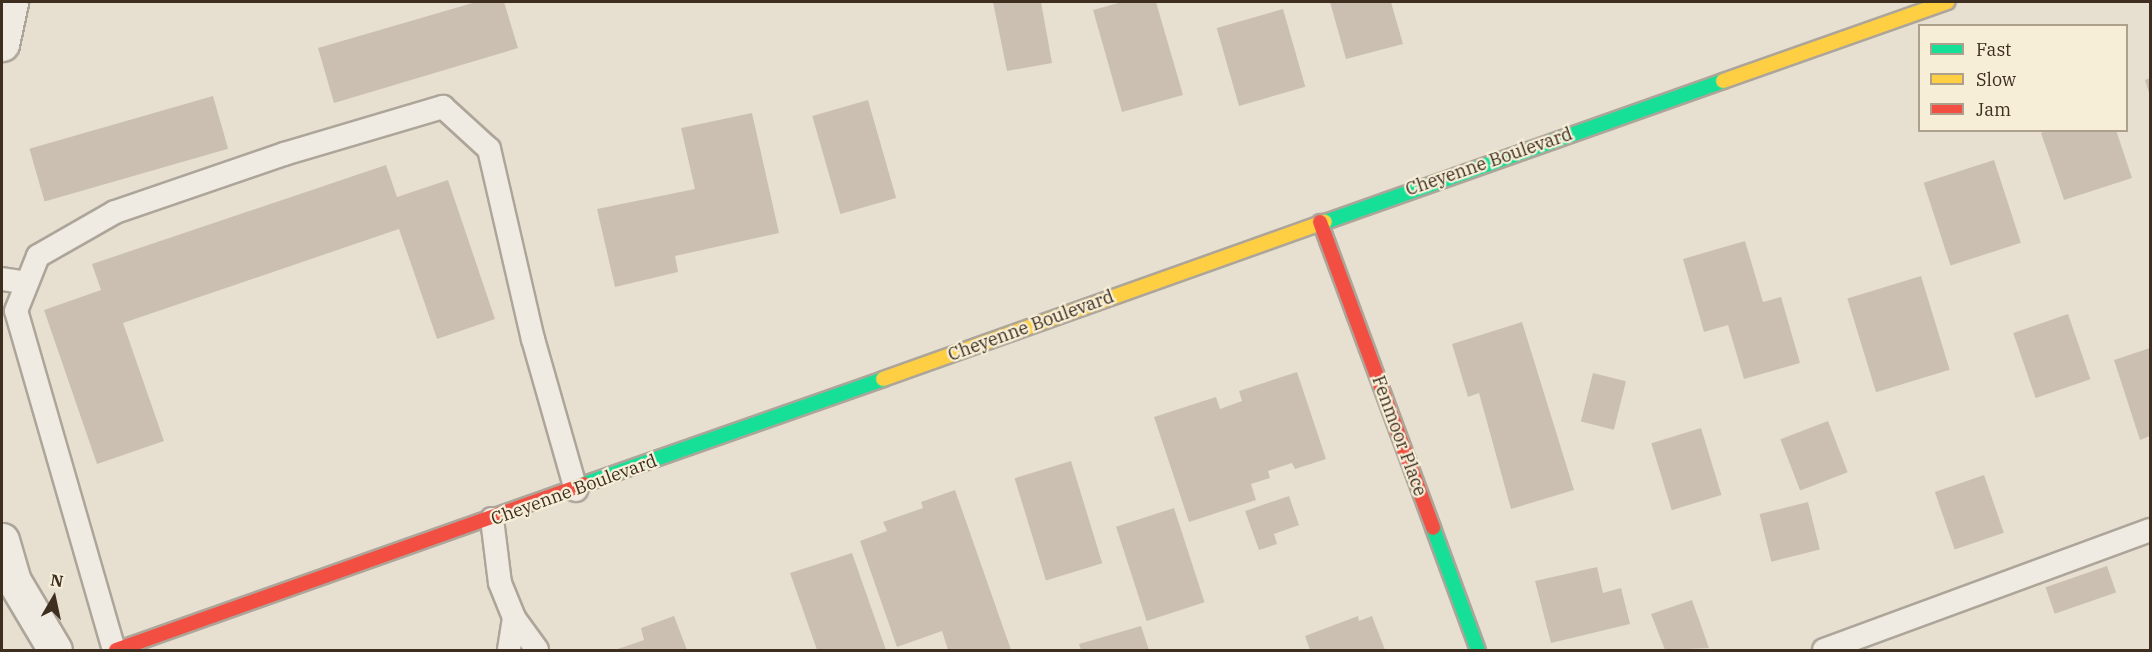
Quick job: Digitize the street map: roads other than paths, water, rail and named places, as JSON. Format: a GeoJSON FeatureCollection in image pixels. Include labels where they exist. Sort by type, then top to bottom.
{"type":"FeatureCollection","features":[{"type":"Feature","properties":{"kind":"main road","name":"Cheyenne Boulevard"},"geometry":{"type":"LineString","coordinates":[[115,651],[492,519],[1320,222],[1947,2]]}},
{"type":"Feature","properties":{"kind":"main road","name":"Fenmoor Place"},"geometry":{"type":"LineString","coordinates":[[1320,222],[1478,651]]}},
{"type":"Feature","properties":{"kind":"street"},"geometry":{"type":"LineString","coordinates":[[2,44],[11,2]]}},
{"type":"Feature","properties":{"kind":"street"},"geometry":{"type":"LineString","coordinates":[[2,540],[14,580],[55,651]]}},
{"type":"Feature","properties":{"kind":"lane"},"geometry":{"type":"LineString","coordinates":[[115,651],[16,311],[38,256],[115,212],[284,154],[443,107],[489,149],[533,339],[576,489]]}},
{"type":"Feature","properties":{"kind":"lane"},"geometry":{"type":"LineString","coordinates":[[2,279],[27,283]]}},
{"type":"Feature","properties":{"kind":"lane"},"geometry":{"type":"LineString","coordinates":[[492,519],[500,583],[514,618],[537,651]]}},
{"type":"Feature","properties":{"kind":"lane"},"geometry":{"type":"LineString","coordinates":[[1824,651],[2151,530]]}},
{"type":"Feature","properties":{"kind":"lane"},"geometry":{"type":"LineString","coordinates":[[509,651],[514,618]]}}]}
